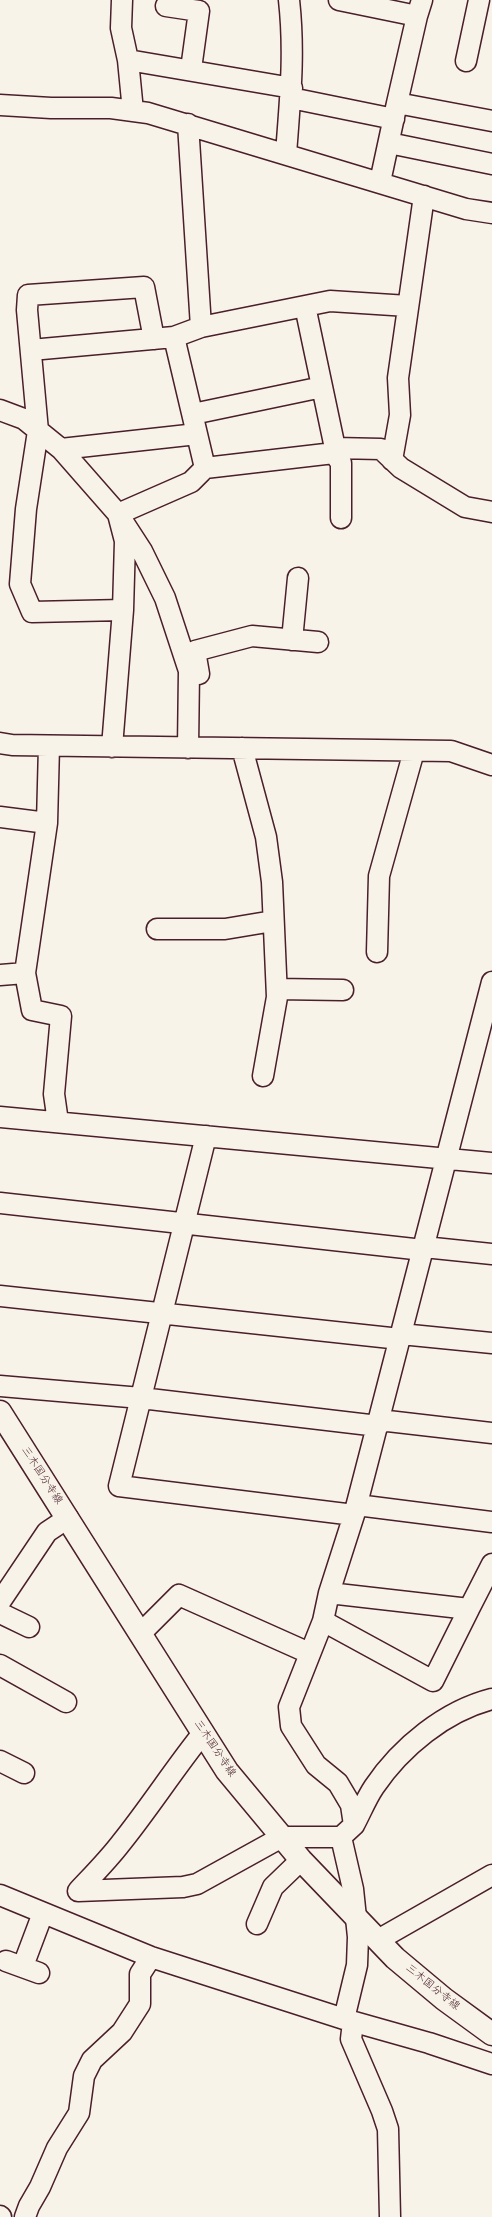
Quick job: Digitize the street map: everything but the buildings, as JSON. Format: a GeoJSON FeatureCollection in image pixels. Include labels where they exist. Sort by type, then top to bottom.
{"type":"FeatureCollection","features":[{"type":"Feature","properties":{"kind":"main road","name":"三木国分寺線"},"geometry":{"type":"LineString","coordinates":[[0,1412],[227,1770],[301,1860],[395,1958],[444,1999],[492,2034]]}},
{"type":"Feature","properties":{"kind":"street"},"geometry":{"type":"LineString","coordinates":[[122,0],[121,28],[128,60],[133,111]]}},
{"type":"Feature","properties":{"kind":"street"},"geometry":{"type":"LineString","coordinates":[[286,154],[291,93],[293,38],[289,0]]}},
{"type":"Feature","properties":{"kind":"street"},"geometry":{"type":"LineString","coordinates":[[339,0],[419,8],[380,182]]}},
{"type":"Feature","properties":{"kind":"street"},"geometry":{"type":"LineString","coordinates":[[466,61],[479,0]]}},
{"type":"Feature","properties":{"kind":"street"},"geometry":{"type":"LineString","coordinates":[[166,6],[200,11],[191,69]]}},
{"type":"Feature","properties":{"kind":"street"},"geometry":{"type":"LineString","coordinates":[[128,60],[191,69],[291,93],[395,111],[492,121]]}},
{"type":"Feature","properties":{"kind":"street"},"geometry":{"type":"LineString","coordinates":[[0,105],[51,108],[111,108],[148,112],[466,209],[492,213]]}},
{"type":"Feature","properties":{"kind":"street"},"geometry":{"type":"LineString","coordinates":[[188,124],[201,327]]}},
{"type":"Feature","properties":{"kind":"street"},"geometry":{"type":"LineString","coordinates":[[389,142],[492,164]]}},
{"type":"Feature","properties":{"kind":"street"},"geometry":{"type":"LineString","coordinates":[[392,460],[400,415],[398,378],[424,196]]}},
{"type":"Feature","properties":{"kind":"street"},"geometry":{"type":"LineString","coordinates":[[123,610],[32,612],[20,584],[26,509],[38,431],[27,310],[28,295],[144,287],[154,339]]}},
{"type":"Feature","properties":{"kind":"street"},"geometry":{"type":"LineString","coordinates":[[31,350],[174,337],[201,327],[330,302],[408,306]]}},
{"type":"Feature","properties":{"kind":"street"},"geometry":{"type":"LineString","coordinates":[[305,306],[334,451],[341,463],[341,518]]}},
{"type":"Feature","properties":{"kind":"street"},"geometry":{"type":"LineString","coordinates":[[174,337],[205,468]]}},
{"type":"Feature","properties":{"kind":"street"},"geometry":{"type":"LineString","coordinates":[[192,414],[322,387]]}},
{"type":"Feature","properties":{"kind":"street"},"geometry":{"type":"LineString","coordinates":[[0,410],[24,419],[61,449],[118,514],[142,551],[165,598],[185,654],[189,671],[193,748]]}},
{"type":"Feature","properties":{"kind":"street"},"geometry":{"type":"LineString","coordinates":[[61,449],[197,434]]}},
{"type":"Feature","properties":{"kind":"street"},"geometry":{"type":"LineString","coordinates":[[118,514],[191,482],[205,468],[334,451],[381,449],[401,468],[466,507],[492,512]]}},
{"type":"Feature","properties":{"kind":"street"},"geometry":{"type":"LineString","coordinates":[[112,746],[123,610],[125,542],[118,514]]}},
{"type":"Feature","properties":{"kind":"street"},"geometry":{"type":"LineString","coordinates":[[292,640],[298,578]]}},
{"type":"Feature","properties":{"kind":"street"},"geometry":{"type":"LineString","coordinates":[[193,748],[200,667],[195,651],[252,636],[318,642]]}},
{"type":"Feature","properties":{"kind":"street"},"geometry":{"type":"LineString","coordinates":[[0,743],[49,746],[451,751],[492,765]]}},
{"type":"Feature","properties":{"kind":"street"},"geometry":{"type":"LineString","coordinates":[[49,746],[47,823],[25,973],[32,1010],[61,1016],[54,1094],[58,1122]]}},
{"type":"Feature","properties":{"kind":"street"},"geometry":{"type":"LineString","coordinates":[[242,748],[266,837],[272,882],[277,997],[263,1076]]}},
{"type":"Feature","properties":{"kind":"street"},"geometry":{"type":"LineString","coordinates":[[377,952],[379,876],[414,751]]}},
{"type":"Feature","properties":{"kind":"street"},"geometry":{"type":"LineString","coordinates":[[0,817],[47,823]]}},
{"type":"Feature","properties":{"kind":"street"},"geometry":{"type":"LineString","coordinates":[[157,929],[225,929],[273,921]]}},
{"type":"Feature","properties":{"kind":"street"},"geometry":{"type":"LineString","coordinates":[[0,975],[25,973]]}},
{"type":"Feature","properties":{"kind":"street"},"geometry":{"type":"LineString","coordinates":[[390,2217],[388,2129],[382,2111],[351,2039],[348,2021],[357,1965],[358,1937],[354,1915],[348,1831],[350,1805],[338,1783],[316,1765],[291,1726],[289,1707],[309,1653],[323,1621],[328,1593],[356,1510],[445,1159],[492,982]]}},
{"type":"Feature","properties":{"kind":"street"},"geometry":{"type":"LineString","coordinates":[[276,989],[343,990]]}},
{"type":"Feature","properties":{"kind":"street"},"geometry":{"type":"LineString","coordinates":[[0,1117],[492,1163]]}},
{"type":"Feature","properties":{"kind":"street"},"geometry":{"type":"LineString","coordinates":[[206,1136],[118,1486],[492,1522]]}},
{"type":"Feature","properties":{"kind":"street"},"geometry":{"type":"LineString","coordinates":[[0,1204],[423,1249],[492,1254]]}},
{"type":"Feature","properties":{"kind":"street"},"geometry":{"type":"LineString","coordinates":[[0,1296],[401,1336],[492,1343]]}},
{"type":"Feature","properties":{"kind":"street"},"geometry":{"type":"LineString","coordinates":[[0,1386],[141,1398],[378,1423],[492,1433]]}},
{"type":"Feature","properties":{"kind":"street"},"geometry":{"type":"LineString","coordinates":[[0,1602],[47,1532],[68,1518]]}},
{"type":"Feature","properties":{"kind":"street"},"geometry":{"type":"LineString","coordinates":[[323,1621],[433,1680],[492,1564]]}},
{"type":"Feature","properties":{"kind":"street"},"geometry":{"type":"LineString","coordinates":[[328,1593],[469,1609]]}},
{"type":"Feature","properties":{"kind":"street"},"geometry":{"type":"LineString","coordinates":[[140,1634],[179,1595],[309,1653]]}},
{"type":"Feature","properties":{"kind":"street"},"geometry":{"type":"LineString","coordinates":[[0,1613],[29,1628]]}},
{"type":"Feature","properties":{"kind":"street"},"geometry":{"type":"LineString","coordinates":[[0,1665],[66,1702]]}},
{"type":"Feature","properties":{"kind":"street"},"geometry":{"type":"LineString","coordinates":[[348,1831],[374,1787],[396,1759],[421,1736],[457,1713],[476,1703],[492,1699]]}},
{"type":"Feature","properties":{"kind":"street"},"geometry":{"type":"LineString","coordinates":[[203,1733],[179,1763],[155,1799],[120,1845],[78,1890],[183,1887],[197,1884],[282,1837],[348,1831]]}},
{"type":"Feature","properties":{"kind":"street"},"geometry":{"type":"LineString","coordinates":[[0,1761],[24,1773]]}},
{"type":"Feature","properties":{"kind":"street"},"geometry":{"type":"LineString","coordinates":[[257,1924],[273,1887],[301,1860]]}},
{"type":"Feature","properties":{"kind":"street"},"geometry":{"type":"LineString","coordinates":[[378,1940],[492,1875]]}},
{"type":"Feature","properties":{"kind":"street"},"geometry":{"type":"LineString","coordinates":[[0,1895],[151,1957],[348,2021],[429,2042],[492,2064]]}},
{"type":"Feature","properties":{"kind":"street"},"geometry":{"type":"LineString","coordinates":[[22,1967],[43,1913]]}},
{"type":"Feature","properties":{"kind":"street"},"geometry":{"type":"LineString","coordinates":[[25,2217],[28,2206],[40,2187],[56,2148],[80,2113],[84,2076],[92,2060],[122,2032],[140,2004],[140,1974],[151,1957]]}}]}
